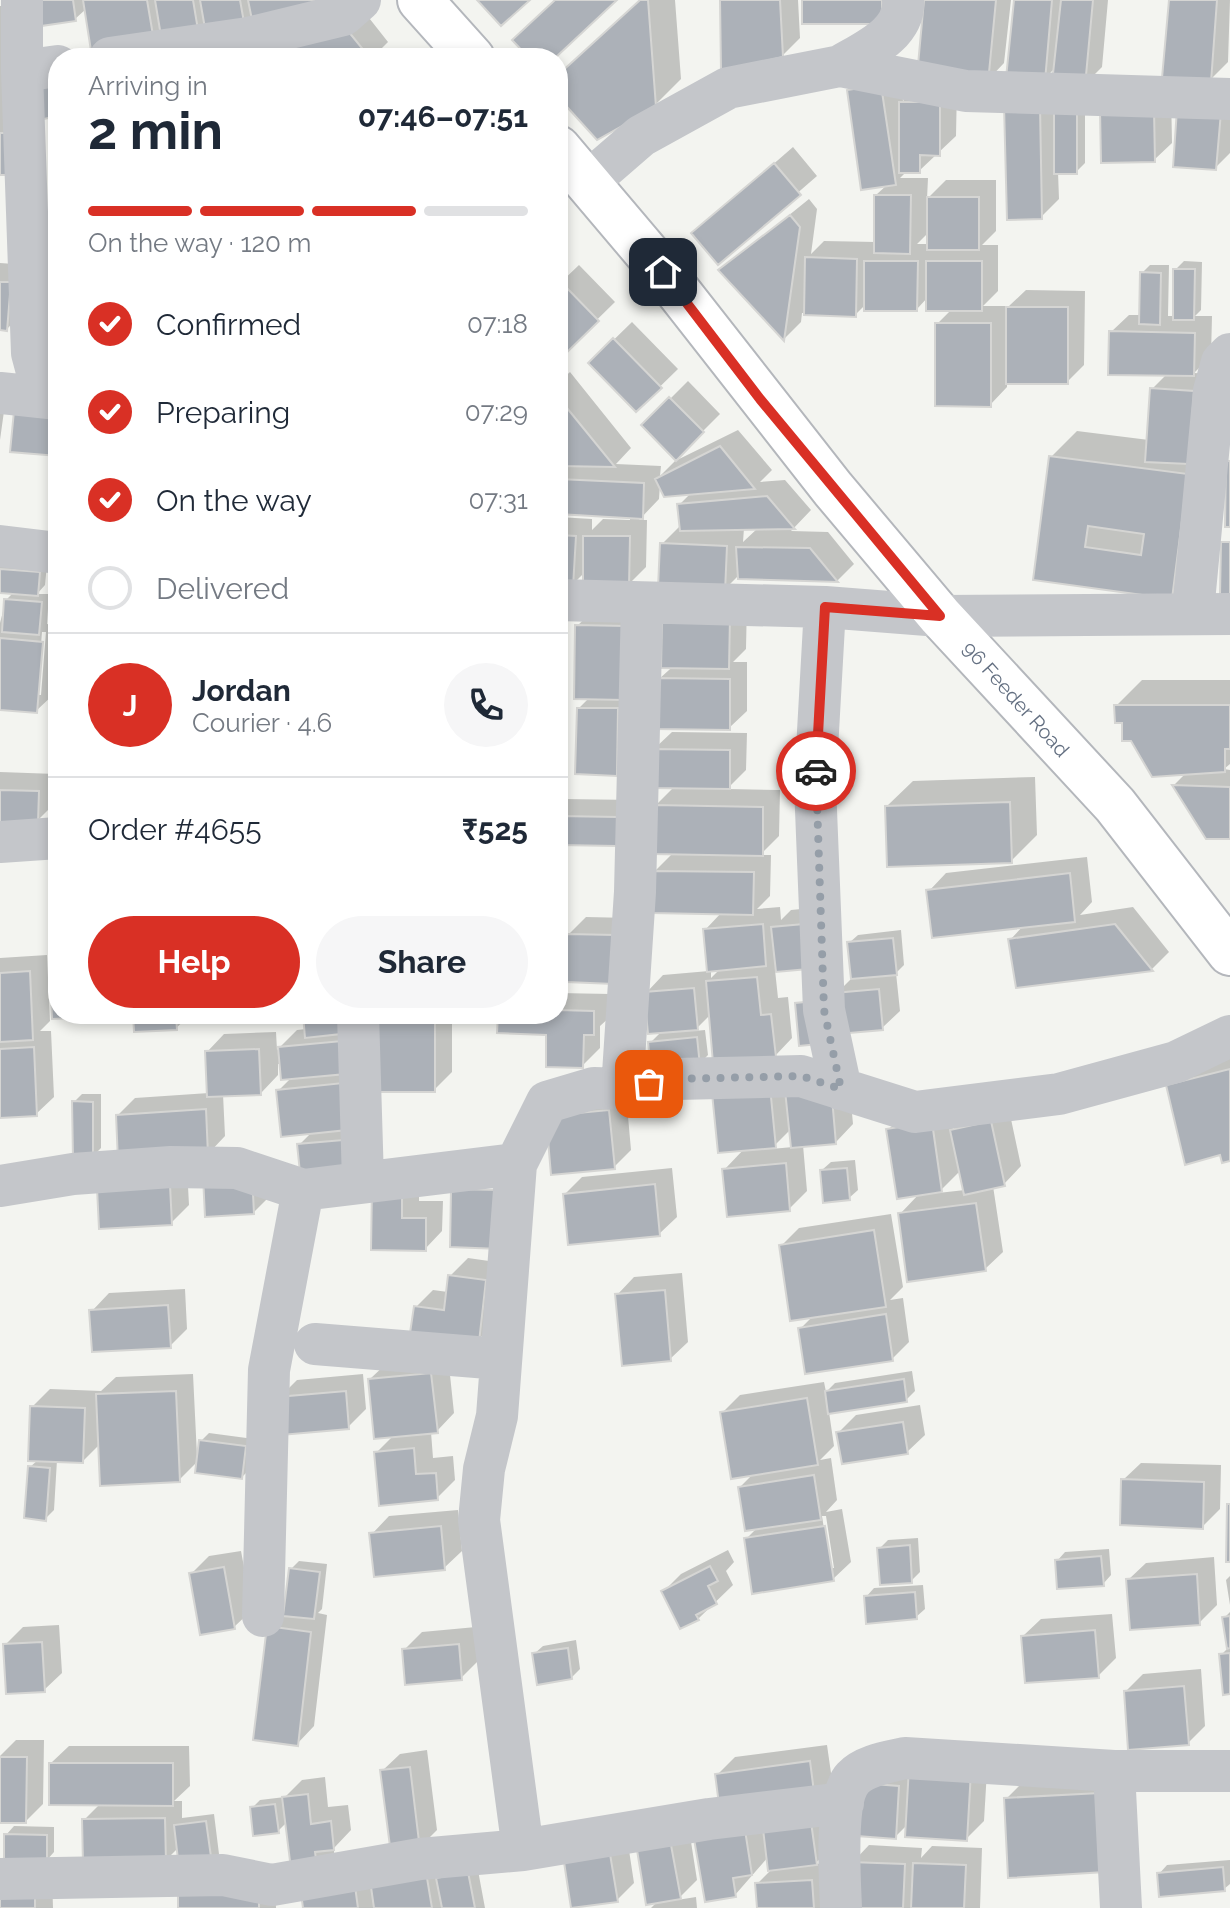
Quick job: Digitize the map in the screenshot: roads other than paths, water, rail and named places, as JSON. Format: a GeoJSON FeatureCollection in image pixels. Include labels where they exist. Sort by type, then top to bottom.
{"type":"FeatureCollection","features":[{"type":"Feature","properties":{"kind":"main road"},"geometry":{"type":"LineString","coordinates":[[420,0],[463,48]]}},
{"type":"Feature","properties":{"kind":"main road","name":"96 Feeder Road"},"geometry":{"type":"LineString","coordinates":[[568,159],[589,181],[760,399],[940,616],[1115,805],[1230,953]]}},
{"type":"Feature","properties":{"kind":"street"},"geometry":{"type":"LineString","coordinates":[[22,0],[40,68],[32,353],[40,383],[48,390]]}},
{"type":"Feature","properties":{"kind":"street"},"geometry":{"type":"LineString","coordinates":[[179,48],[248,38],[343,15],[360,0]]}},
{"type":"Feature","properties":{"kind":"street"},"geometry":{"type":"LineString","coordinates":[[589,181],[641,136],[728,88],[840,66],[888,36],[904,13],[903,0]]}},
{"type":"Feature","properties":{"kind":"street"},"geometry":{"type":"LineString","coordinates":[[840,66],[966,91],[1230,99]]}},
{"type":"Feature","properties":{"kind":"street"},"geometry":{"type":"LineString","coordinates":[[568,600],[825,607],[940,616],[1211,613],[1214,391],[1222,362],[1230,354]]}},
{"type":"Feature","properties":{"kind":"street"},"geometry":{"type":"LineString","coordinates":[[0,393],[48,397]]}},
{"type":"Feature","properties":{"kind":"street"},"geometry":{"type":"LineString","coordinates":[[0,546],[48,552]]}},
{"type":"Feature","properties":{"kind":"street"},"geometry":{"type":"LineString","coordinates":[[622,1089],[635,892],[642,603]]}},
{"type":"Feature","properties":{"kind":"street"},"geometry":{"type":"LineString","coordinates":[[825,607],[815,785],[824,1010],[841,1089]]}},
{"type":"Feature","properties":{"kind":"street"},"geometry":{"type":"LineString","coordinates":[[0,842],[48,839]]}},
{"type":"Feature","properties":{"kind":"street"},"geometry":{"type":"LineString","coordinates":[[358,1024],[363,1181]]}},
{"type":"Feature","properties":{"kind":"street"},"geometry":{"type":"LineString","coordinates":[[523,1850],[479,1520],[484,1469],[497,1416],[516,1164],[547,1102],[594,1088],[622,1089],[676,1079],[801,1076],[915,1112],[1059,1094],[1176,1062],[1230,1036]]}},
{"type":"Feature","properties":{"kind":"street"},"geometry":{"type":"LineString","coordinates":[[0,1186],[73,1174],[171,1167],[237,1168],[303,1190],[516,1164]]}},
{"type":"Feature","properties":{"kind":"street"},"geometry":{"type":"LineString","coordinates":[[263,1616],[269,1370],[303,1190]]}},
{"type":"Feature","properties":{"kind":"street"},"geometry":{"type":"LineString","coordinates":[[315,1344],[501,1359]]}},
{"type":"Feature","properties":{"kind":"street"},"geometry":{"type":"LineString","coordinates":[[841,1908],[843,1803],[852,1779],[871,1767],[905,1758],[1114,1771],[1230,1771]]}},
{"type":"Feature","properties":{"kind":"street"},"geometry":{"type":"LineString","coordinates":[[1114,1771],[1121,1908]]}},
{"type":"Feature","properties":{"kind":"street"},"geometry":{"type":"LineString","coordinates":[[0,1879],[223,1875],[274,1896],[420,1859],[523,1850],[709,1819],[843,1803]]}}]}
